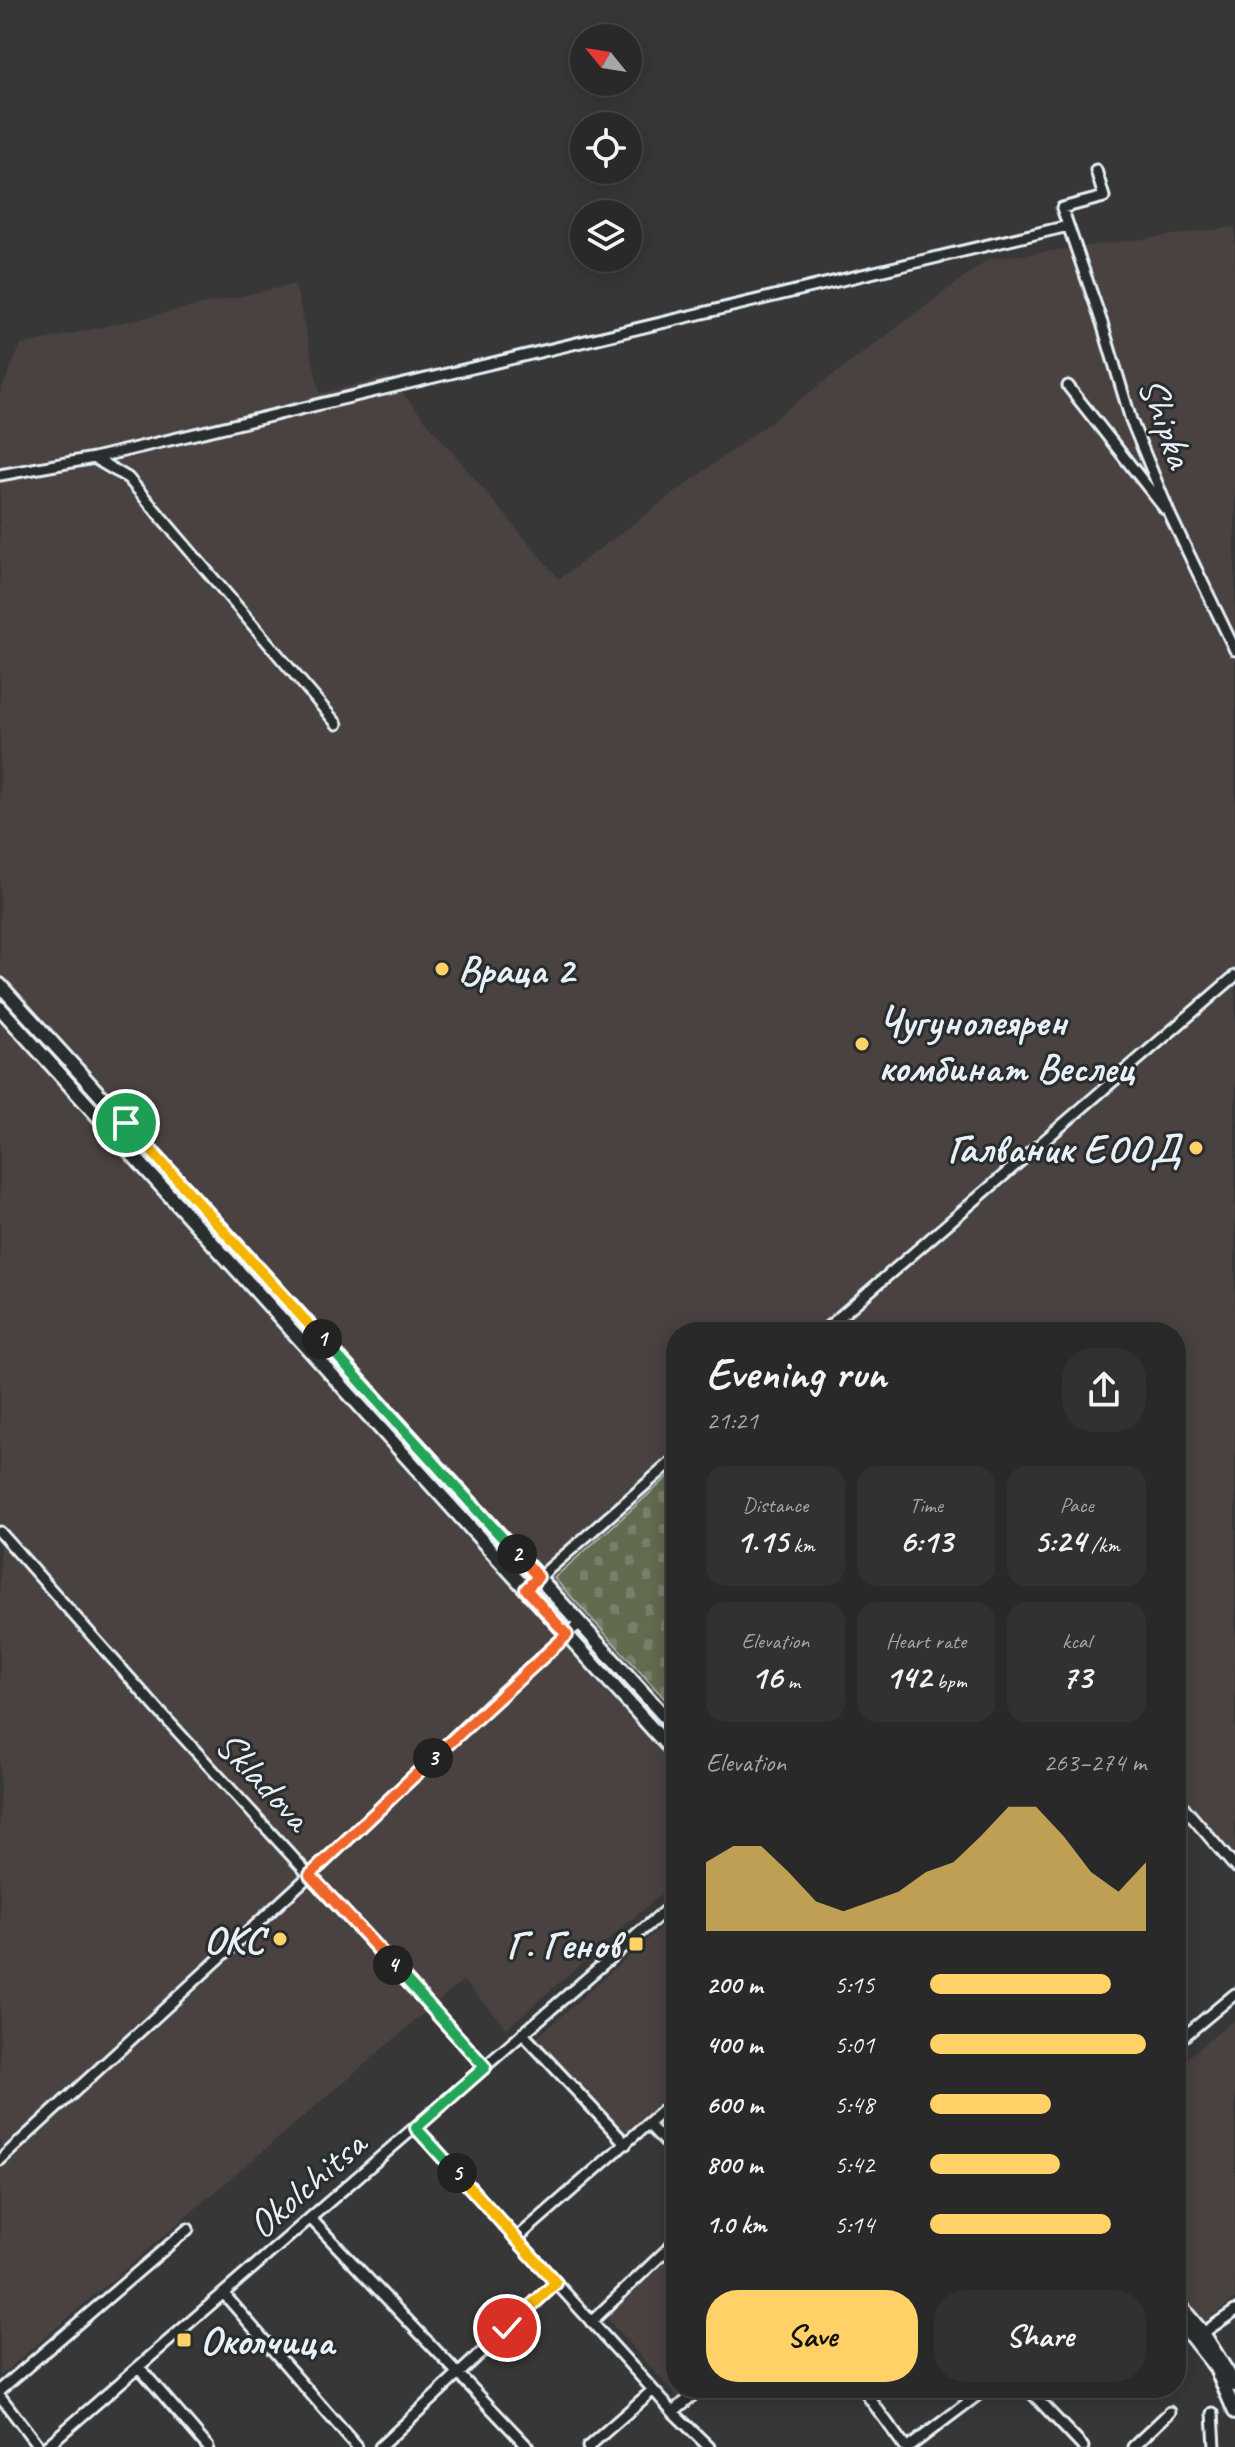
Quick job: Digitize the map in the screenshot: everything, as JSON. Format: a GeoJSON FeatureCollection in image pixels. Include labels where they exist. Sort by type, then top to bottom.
{"type":"FeatureCollection","features":[{"type":"Feature","properties":{"kind":"main road"},"geometry":{"type":"LineString","coordinates":[[0,985],[666,1718]]}},
{"type":"Feature","properties":{"kind":"main road"},"geometry":{"type":"LineString","coordinates":[[0,1008],[666,1744]]}},
{"type":"Feature","properties":{"kind":"main road"},"geometry":{"type":"LineString","coordinates":[[1186,2313],[1203,2333],[1235,2385]]}},
{"type":"Feature","properties":{"kind":"main road"},"geometry":{"type":"LineString","coordinates":[[1186,2330],[1216,2368],[1235,2412]]}},
{"type":"Feature","properties":{"kind":"street","name":"Shipka"},"geometry":{"type":"LineString","coordinates":[[1096,170],[1104,197],[1062,208],[1102,323],[1131,420],[1171,517],[1235,650]]}},
{"type":"Feature","properties":{"kind":"street"},"geometry":{"type":"LineString","coordinates":[[0,475],[94,458],[1068,226]]}},
{"type":"Feature","properties":{"kind":"street"},"geometry":{"type":"LineString","coordinates":[[1068,386],[1171,517]]}},
{"type":"Feature","properties":{"kind":"street"},"geometry":{"type":"LineString","coordinates":[[94,458],[128,478],[337,724]]}},
{"type":"Feature","properties":{"kind":"street"},"geometry":{"type":"LineString","coordinates":[[834,1322],[1235,976]]}},
{"type":"Feature","properties":{"kind":"street"},"geometry":{"type":"LineString","coordinates":[[526,1589],[666,1467]]}},
{"type":"Feature","properties":{"kind":"street","name":"Skladova"},"geometry":{"type":"LineString","coordinates":[[0,1532],[485,2067]]}},
{"type":"Feature","properties":{"kind":"street"},"geometry":{"type":"LineString","coordinates":[[0,2160],[310,1875],[490,1703],[580,1623]]}},
{"type":"Feature","properties":{"kind":"street"},"geometry":{"type":"LineString","coordinates":[[1186,1810],[1235,1867]]}},
{"type":"Feature","properties":{"kind":"street","name":"Okolchitsa"},"geometry":{"type":"LineString","coordinates":[[46,2447],[666,1910]]}},
{"type":"Feature","properties":{"kind":"street"},"geometry":{"type":"LineString","coordinates":[[1186,2035],[1235,1994]]}},
{"type":"Feature","properties":{"kind":"street"},"geometry":{"type":"LineString","coordinates":[[523,2034],[626,2144]]}},
{"type":"Feature","properties":{"kind":"street"},"geometry":{"type":"LineString","coordinates":[[516,2239],[666,2108]]}},
{"type":"Feature","properties":{"kind":"street"},"geometry":{"type":"LineString","coordinates":[[648,2124],[666,2143]]}},
{"type":"Feature","properties":{"kind":"street"},"geometry":{"type":"LineString","coordinates":[[416,2128],[703,2445]]}},
{"type":"Feature","properties":{"kind":"street"},"geometry":{"type":"LineString","coordinates":[[311,2219],[528,2447]]}},
{"type":"Feature","properties":{"kind":"street"},"geometry":{"type":"LineString","coordinates":[[39,2447],[0,2393],[188,2229]]}},
{"type":"Feature","properties":{"kind":"street"},"geometry":{"type":"LineString","coordinates":[[591,2322],[666,2251]]}},
{"type":"Feature","properties":{"kind":"street"},"geometry":{"type":"LineString","coordinates":[[380,2447],[556,2283]]}},
{"type":"Feature","properties":{"kind":"street"},"geometry":{"type":"LineString","coordinates":[[224,2294],[357,2447]]}},
{"type":"Feature","properties":{"kind":"street"},"geometry":{"type":"LineString","coordinates":[[1203,2333],[1235,2311]]}},
{"type":"Feature","properties":{"kind":"street"},"geometry":{"type":"LineString","coordinates":[[139,2367],[208,2447]]}},
{"type":"Feature","properties":{"kind":"street"},"geometry":{"type":"LineString","coordinates":[[588,2447],[653,2390]]}},
{"type":"Feature","properties":{"kind":"street"},"geometry":{"type":"LineString","coordinates":[[673,2412],[689,2398]]}},
{"type":"Feature","properties":{"kind":"street"},"geometry":{"type":"LineString","coordinates":[[870,2398],[907,2447],[973,2398]]}},
{"type":"Feature","properties":{"kind":"street"},"geometry":{"type":"LineString","coordinates":[[1036,2398],[1083,2447]]}},
{"type":"Feature","properties":{"kind":"street"},"geometry":{"type":"LineString","coordinates":[[1133,2447],[1170,2412]]}},
{"type":"Feature","properties":{"kind":"street"},"geometry":{"type":"LineString","coordinates":[[1213,2413],[1215,2447]]}},
{"type":"Feature","properties":{"kind":"shaded area"},"geometry":{"type":"Polygon","coordinates":[[[1235,227],[1235,1857],[1186,1798],[1186,1322],[666,1322],[666,1890],[507,2028],[463,1980],[0,2376],[0,393],[21,345],[295,284],[320,393],[389,377],[559,579],[989,259],[1235,227]]]}},
{"type":"Feature","properties":{"kind":"shaded area"},"geometry":{"type":"Polygon","coordinates":[[[666,1923],[666,2100],[621,2140],[532,2042],[666,1923]]]}},
{"type":"Feature","properties":{"kind":"shaded area"},"geometry":{"type":"Polygon","coordinates":[[[1235,2019],[1235,2299],[1203,2322],[1186,2302],[1186,2059],[1235,2019]]]}},
{"type":"Feature","properties":{"kind":"shaded area"},"geometry":{"type":"Polygon","coordinates":[[[666,2256],[666,2385],[604,2315],[666,2256]]]}},
{"type":"Feature","properties":{"kind":"green space"},"geometry":{"type":"Polygon","coordinates":[[[666,1479],[666,1700],[554,1578],[666,1479]]]}},
{"type":"Feature","properties":{"kind":"place","name":"Враца 2"},"geometry":{"type":"Point","coordinates":[442,969]}},
{"type":"Feature","properties":{"kind":"place","name":"Чугунолеярен комбинат Веслец"},"geometry":{"type":"Point","coordinates":[862,1044]}},
{"type":"Feature","properties":{"kind":"place","name":"Галваник ЕООД"},"geometry":{"type":"Point","coordinates":[1196,1148]}},
{"type":"Feature","properties":{"kind":"place","name":"OKC"},"geometry":{"type":"Point","coordinates":[280,1939]}},
{"type":"Feature","properties":{"kind":"place","name":"Г. Генов"},"geometry":{"type":"Point","coordinates":[636,1944]}},
{"type":"Feature","properties":{"kind":"place","name":"Околчица"},"geometry":{"type":"Point","coordinates":[184,2340]}},
{"type":"Feature","properties":{"kind":"route"},"geometry":{"type":"LineString","coordinates":[[126,1123],[538,1577],[526,1589],[567,1635],[490,1703],[310,1875],[485,2067],[416,2128],[556,2283],[507,2328]]}}]}
